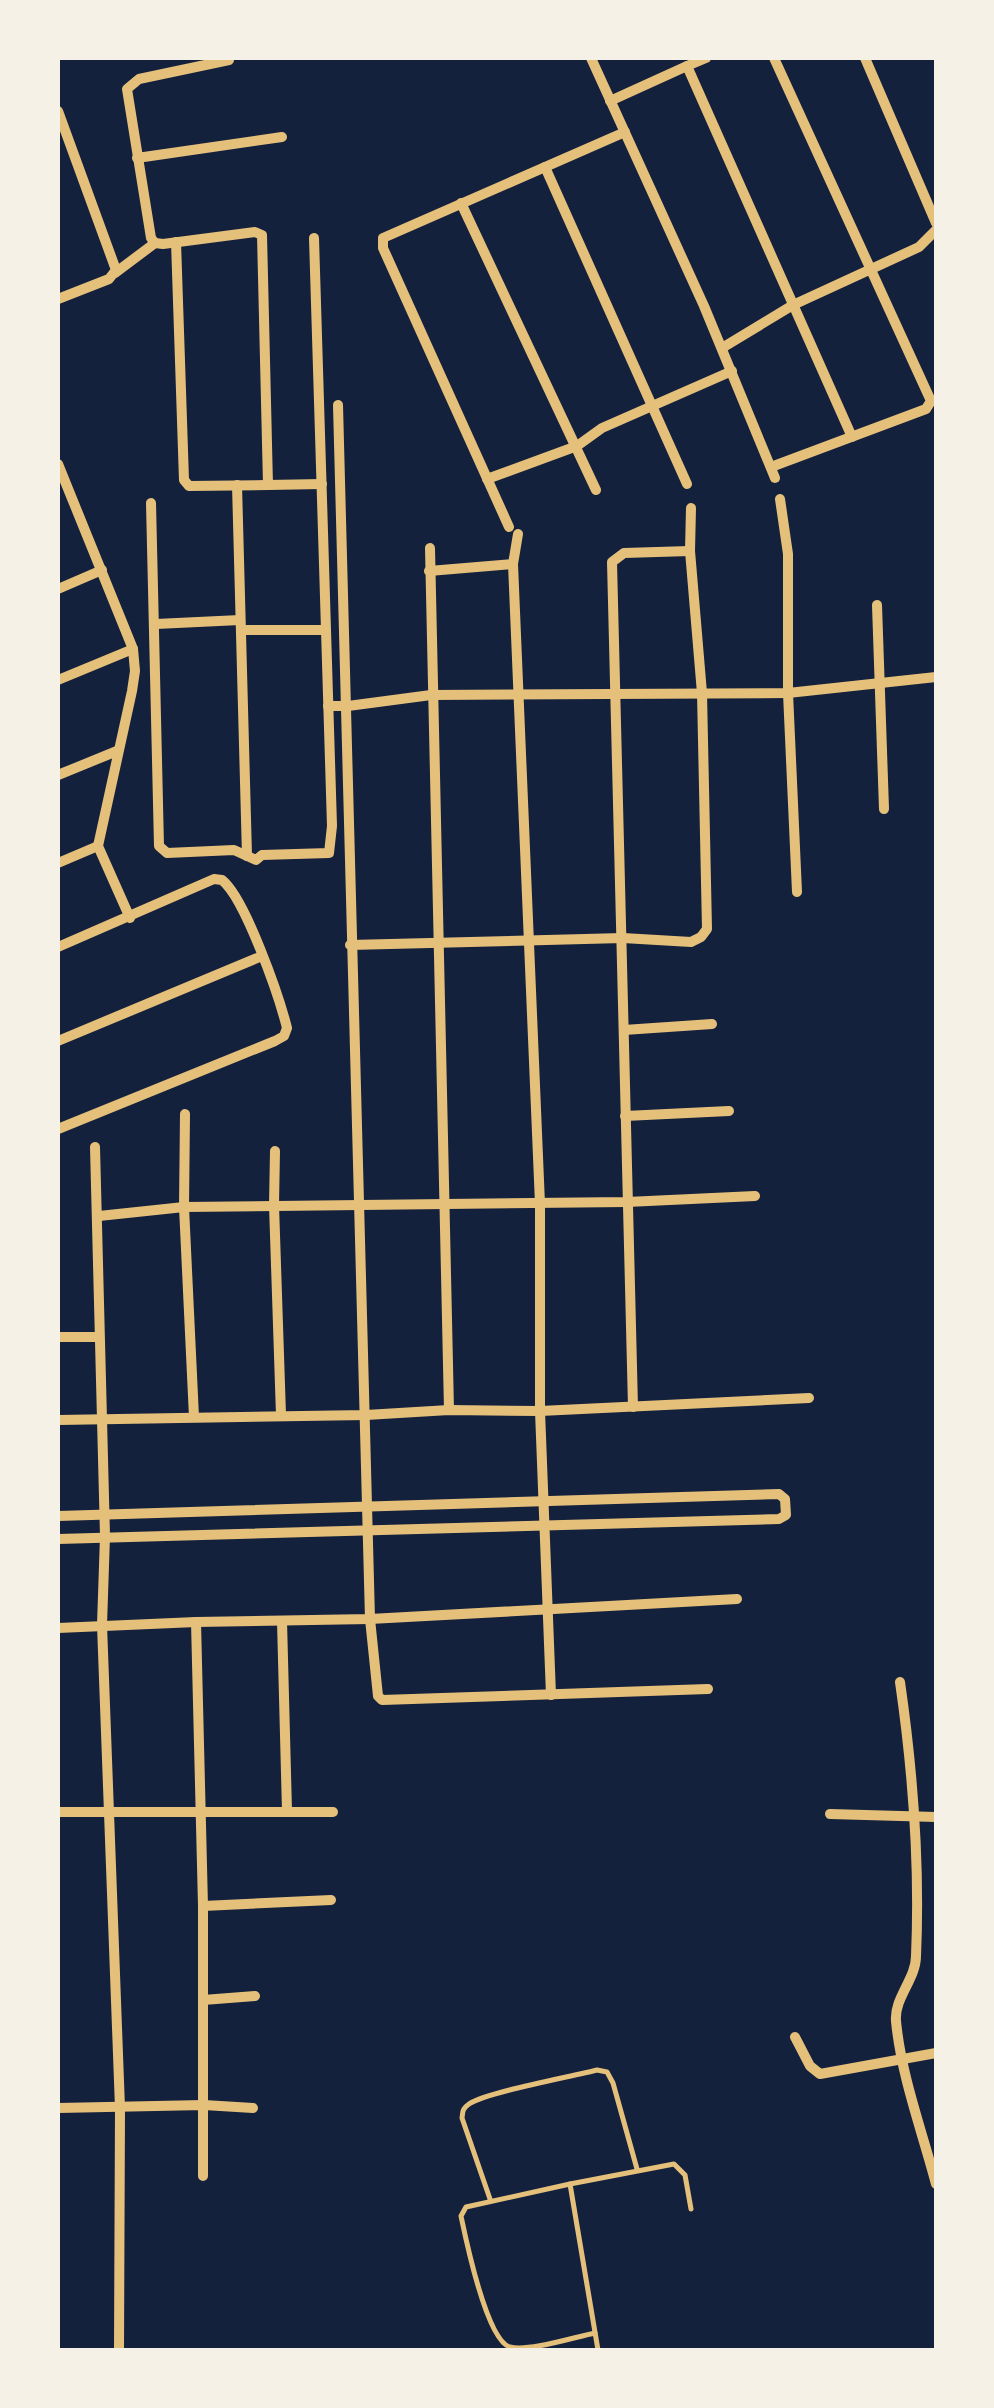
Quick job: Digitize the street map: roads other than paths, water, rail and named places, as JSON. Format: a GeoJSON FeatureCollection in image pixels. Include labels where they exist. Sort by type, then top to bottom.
{"type":"FeatureCollection","features":[{"type":"Feature","properties":{"kind":"street"},"geometry":{"type":"LineString","coordinates":[[591,58],[722,348],[773,472],[852,436],[926,409],[932,401],[774,58]]}},
{"type":"Feature","properties":{"kind":"street"},"geometry":{"type":"LineString","coordinates":[[610,100],[706,58]]}},
{"type":"Feature","properties":{"kind":"street"},"geometry":{"type":"LineString","coordinates":[[722,348],[792,306],[919,247],[936,227],[865,58]]}},
{"type":"Feature","properties":{"kind":"street"},"geometry":{"type":"LineString","coordinates":[[155,243],[151,238],[127,89],[139,78],[229,60]]}},
{"type":"Feature","properties":{"kind":"street"},"geometry":{"type":"LineString","coordinates":[[687,66],[852,436]]}},
{"type":"Feature","properties":{"kind":"street"},"geometry":{"type":"LineString","coordinates":[[58,112],[115,273]]}},
{"type":"Feature","properties":{"kind":"street"},"geometry":{"type":"LineString","coordinates":[[550,1695],[540,1411],[540,1204],[513,530],[382,238],[625,132]]}},
{"type":"Feature","properties":{"kind":"street"},"geometry":{"type":"LineString","coordinates":[[138,158],[282,137]]}},
{"type":"Feature","properties":{"kind":"street"},"geometry":{"type":"LineString","coordinates":[[545,166],[687,484]]}},
{"type":"Feature","properties":{"kind":"street"},"geometry":{"type":"LineString","coordinates":[[461,202],[596,490]]}},
{"type":"Feature","properties":{"kind":"street"},"geometry":{"type":"LineString","coordinates":[[58,299],[101,283],[155,243],[255,232],[264,240],[268,485]]}},
{"type":"Feature","properties":{"kind":"street"},"geometry":{"type":"LineString","coordinates":[[151,503],[159,846],[167,853],[234,850],[256,860],[262,855],[329,853],[332,826],[314,238]]}},
{"type":"Feature","properties":{"kind":"street"},"geometry":{"type":"LineString","coordinates":[[176,242],[184,480],[189,486],[322,484]]}},
{"type":"Feature","properties":{"kind":"street"},"geometry":{"type":"LineString","coordinates":[[487,479],[577,446],[602,428],[732,372]]}},
{"type":"Feature","properties":{"kind":"street"},"geometry":{"type":"LineString","coordinates":[[338,406],[370,1620],[377,1691],[380,1700],[708,1689]]}},
{"type":"Feature","properties":{"kind":"street"},"geometry":{"type":"LineString","coordinates":[[58,464],[134,649],[135,671],[98,846],[130,918]]}},
{"type":"Feature","properties":{"kind":"street"},"geometry":{"type":"LineString","coordinates":[[237,486],[246,856]]}},
{"type":"Feature","properties":{"kind":"street"},"geometry":{"type":"LineString","coordinates":[[58,498],[70,493]]}},
{"type":"Feature","properties":{"kind":"street"},"geometry":{"type":"LineString","coordinates":[[780,499],[788,554],[788,692],[797,892]]}},
{"type":"Feature","properties":{"kind":"street"},"geometry":{"type":"LineString","coordinates":[[350,945],[623,938],[691,942],[702,937],[707,929],[702,693],[690,551],[691,508]]}},
{"type":"Feature","properties":{"kind":"street"},"geometry":{"type":"LineString","coordinates":[[430,548],[450,1410]]}},
{"type":"Feature","properties":{"kind":"street"},"geometry":{"type":"LineString","coordinates":[[633,1407],[612,562],[624,553],[690,551]]}},
{"type":"Feature","properties":{"kind":"street"},"geometry":{"type":"LineString","coordinates":[[429,571],[514,564]]}},
{"type":"Feature","properties":{"kind":"street"},"geometry":{"type":"LineString","coordinates":[[58,589],[102,570]]}},
{"type":"Feature","properties":{"kind":"street"},"geometry":{"type":"LineString","coordinates":[[877,605],[884,810]]}},
{"type":"Feature","properties":{"kind":"street"},"geometry":{"type":"LineString","coordinates":[[156,624],[324,630]]}},
{"type":"Feature","properties":{"kind":"street"},"geometry":{"type":"LineString","coordinates":[[58,680],[134,649]]}},
{"type":"Feature","properties":{"kind":"street"},"geometry":{"type":"LineString","coordinates":[[328,706],[431,695],[788,692],[936,677]]}},
{"type":"Feature","properties":{"kind":"street"},"geometry":{"type":"LineString","coordinates":[[58,776],[117,751]]}},
{"type":"Feature","properties":{"kind":"street"},"geometry":{"type":"LineString","coordinates":[[58,863],[98,846]]}},
{"type":"Feature","properties":{"kind":"street"},"geometry":{"type":"LineString","coordinates":[[58,948],[214,879],[222,880],[231,890],[262,956],[286,1023],[284,1036],[58,1130]]}},
{"type":"Feature","properties":{"kind":"street"},"geometry":{"type":"LineString","coordinates":[[58,1041],[262,956]]}},
{"type":"Feature","properties":{"kind":"street"},"geometry":{"type":"LineString","coordinates":[[624,1030],[712,1024]]}},
{"type":"Feature","properties":{"kind":"street"},"geometry":{"type":"LineString","coordinates":[[625,1116],[729,1111]]}},
{"type":"Feature","properties":{"kind":"street"},"geometry":{"type":"LineString","coordinates":[[185,1114],[184,1207],[194,1416]]}},
{"type":"Feature","properties":{"kind":"street"},"geometry":{"type":"LineString","coordinates":[[95,1146],[104,1514],[102,1625],[112,1812],[120,2108],[119,2350]]}},
{"type":"Feature","properties":{"kind":"street"},"geometry":{"type":"LineString","coordinates":[[275,1152],[281,1415]]}},
{"type":"Feature","properties":{"kind":"street"},"geometry":{"type":"LineString","coordinates":[[99,1216],[184,1207],[540,1204],[756,1196]]}},
{"type":"Feature","properties":{"kind":"street"},"geometry":{"type":"LineString","coordinates":[[58,1337],[98,1338]]}},
{"type":"Feature","properties":{"kind":"street"},"geometry":{"type":"LineString","coordinates":[[58,1420],[540,1411],[809,1398]]}},
{"type":"Feature","properties":{"kind":"street"},"geometry":{"type":"LineString","coordinates":[[58,1516],[369,1504],[543,1503],[779,1494],[786,1498],[782,1518],[58,1539]]}},
{"type":"Feature","properties":{"kind":"street"},"geometry":{"type":"LineString","coordinates":[[725,1496],[727,1518]]}},
{"type":"Feature","properties":{"kind":"street"},"geometry":{"type":"LineString","coordinates":[[58,1628],[370,1620],[736,1600]]}},
{"type":"Feature","properties":{"kind":"street"},"geometry":{"type":"LineString","coordinates":[[282,1621],[287,1810]]}},
{"type":"Feature","properties":{"kind":"street"},"geometry":{"type":"LineString","coordinates":[[196,1622],[203,2176]]}},
{"type":"Feature","properties":{"kind":"street"},"geometry":{"type":"LineString","coordinates":[[900,1682],[912,1765],[919,1900],[916,1965],[896,2014],[903,2059],[936,2184]]}},
{"type":"Feature","properties":{"kind":"street"},"geometry":{"type":"LineString","coordinates":[[58,1812],[332,1812]]}},
{"type":"Feature","properties":{"kind":"street"},"geometry":{"type":"LineString","coordinates":[[830,1814],[936,1817]]}},
{"type":"Feature","properties":{"kind":"street"},"geometry":{"type":"LineString","coordinates":[[202,1906],[331,1900]]}},
{"type":"Feature","properties":{"kind":"street"},"geometry":{"type":"LineString","coordinates":[[202,2000],[255,1996]]}},
{"type":"Feature","properties":{"kind":"street"},"geometry":{"type":"LineString","coordinates":[[795,2037],[810,2066],[820,2074],[936,2053]]}},
{"type":"Feature","properties":{"kind":"street"},"geometry":{"type":"LineString","coordinates":[[58,2108],[253,2108]]}},
{"type":"Feature","properties":{"kind":"lane"},"geometry":{"type":"LineString","coordinates":[[490,2200],[462,2118],[464,2109],[490,2097],[597,2070],[607,2072],[613,2083],[637,2169]]}},
{"type":"Feature","properties":{"kind":"lane"},"geometry":{"type":"LineString","coordinates":[[595,2333],[510,2348],[497,2337],[461,2216],[466,2207],[663,2164],[680,2166],[691,2209]]}},
{"type":"Feature","properties":{"kind":"lane"},"geometry":{"type":"LineString","coordinates":[[570,2184],[598,2350]]}}]}
